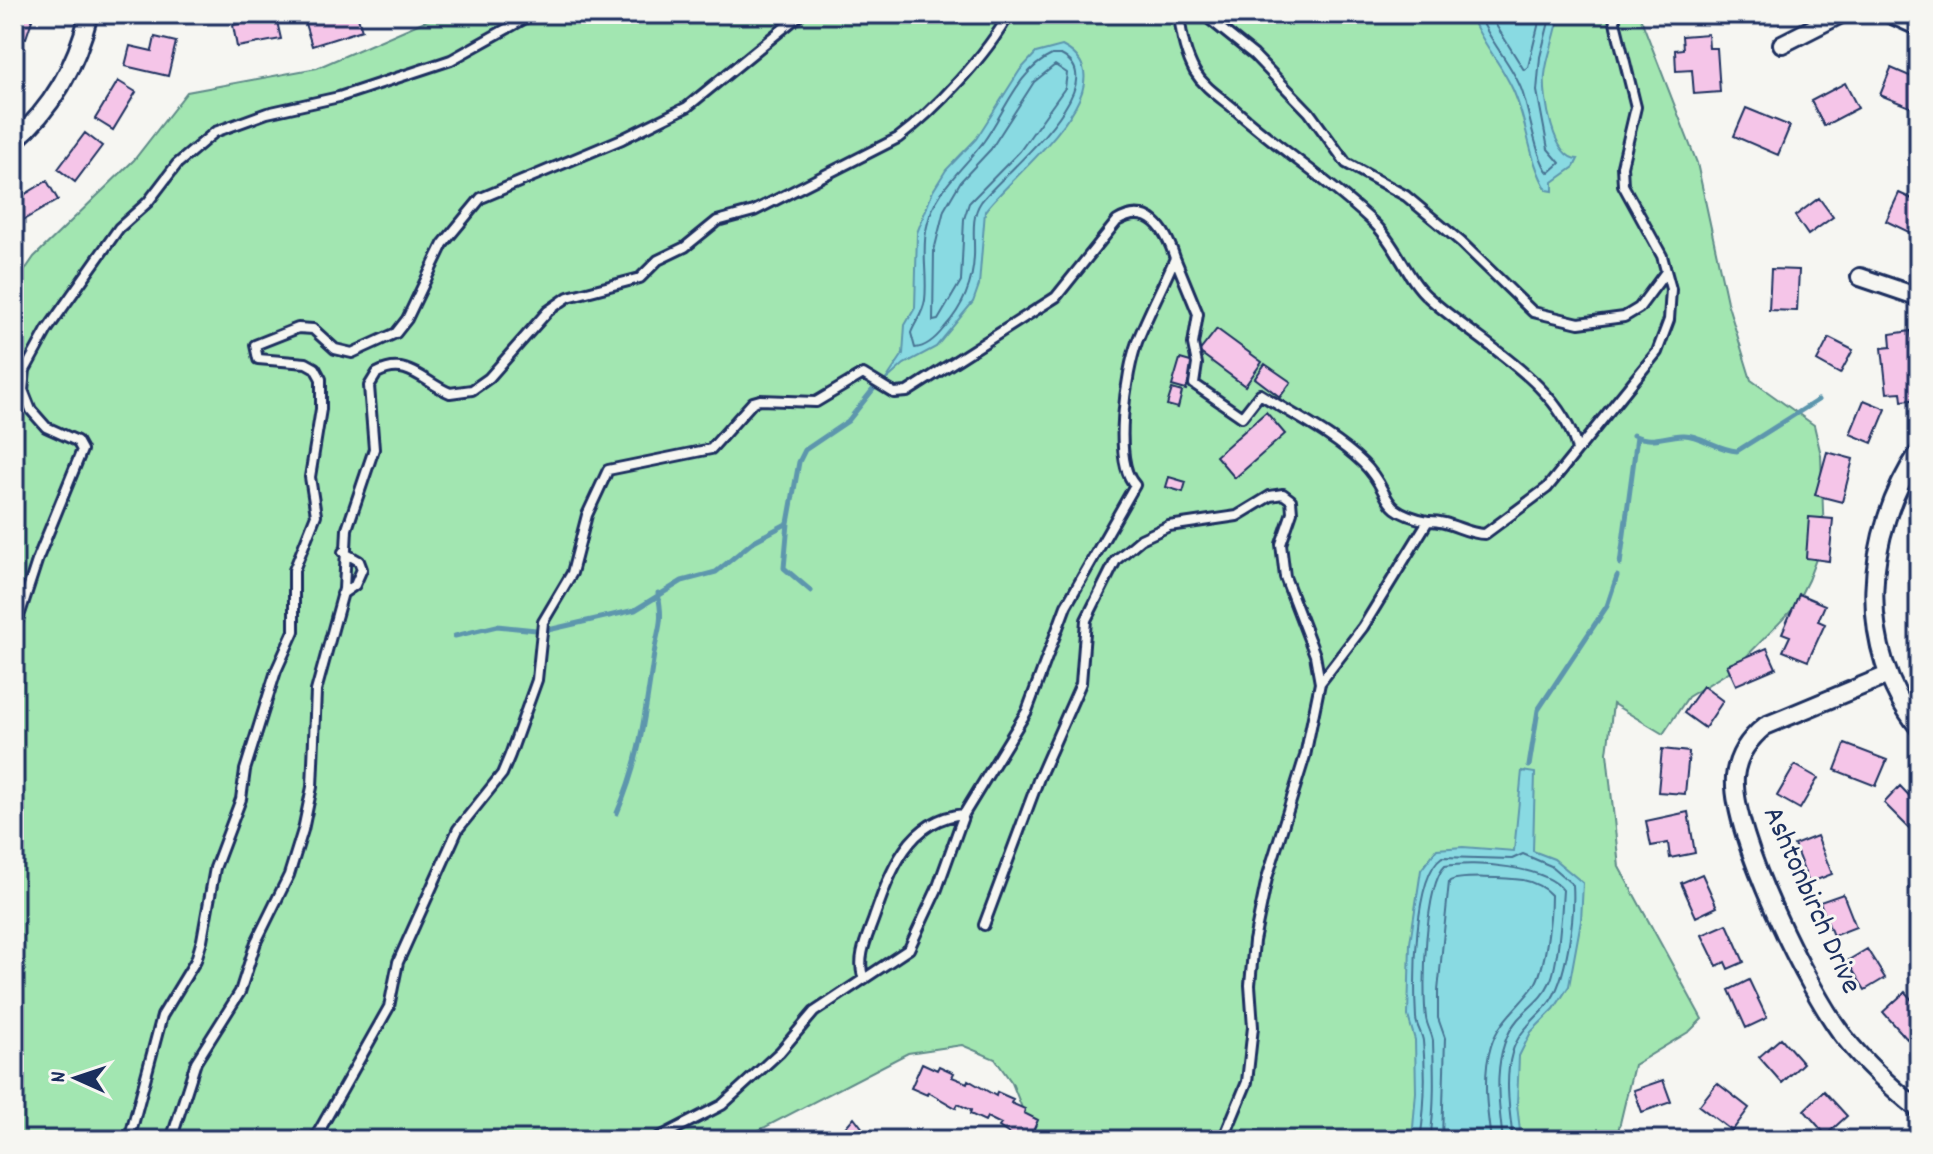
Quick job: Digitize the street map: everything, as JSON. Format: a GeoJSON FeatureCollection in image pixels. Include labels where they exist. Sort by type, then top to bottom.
{"type":"FeatureCollection","features":[{"type":"Feature","properties":{"kind":"street"},"geometry":{"type":"LineString","coordinates":[[14,141],[39,117],[65,78],[83,38],[89,14]]}},
{"type":"Feature","properties":{"kind":"street"},"geometry":{"type":"LineString","coordinates":[[1782,44],[1841,14]]}},
{"type":"Feature","properties":{"kind":"street"},"geometry":{"type":"LineString","coordinates":[[1890,14],[1919,27]]}},
{"type":"Feature","properties":{"kind":"street"},"geometry":{"type":"LineString","coordinates":[[1860,277],[1919,297]]}},
{"type":"Feature","properties":{"kind":"street"},"geometry":{"type":"LineString","coordinates":[[1919,452],[1894,496],[1878,548],[1875,616],[1888,675],[1919,728]]}},
{"type":"Feature","properties":{"kind":"street","name":"Ashtonbirch Drive"},"geometry":{"type":"LineString","coordinates":[[1888,675],[1765,726],[1754,736],[1738,761],[1736,797],[1758,867],[1825,1010],[1865,1062],[1919,1110]]}},
{"type":"Feature","properties":{"kind":"lane"},"geometry":{"type":"LineString","coordinates":[[14,632],[38,558],[82,450],[77,441],[46,427],[31,410],[23,390],[25,370],[47,330],[119,228],[148,202],[177,164],[215,132],[267,113],[339,97],[465,54],[533,14]]}},
{"type":"Feature","properties":{"kind":"lane"},"geometry":{"type":"LineString","coordinates":[[129,1140],[162,1016],[196,960],[202,940],[215,868],[241,799],[245,770],[276,671],[294,631],[294,570],[316,515],[310,477],[321,409],[321,379],[315,368],[306,363],[258,359],[255,345],[298,328],[313,329],[335,349],[352,353],[396,333],[407,319],[443,244],[481,198],[622,139],[687,107],[801,14]]}},
{"type":"Feature","properties":{"kind":"lane"},"geometry":{"type":"LineString","coordinates":[[171,1140],[196,1062],[240,992],[256,942],[289,875],[312,787],[316,691],[342,594],[347,529],[374,449],[369,386],[377,373],[399,367],[411,369],[450,393],[472,390],[489,378],[548,311],[568,297],[640,278],[658,260],[685,247],[717,221],[754,211],[898,138],[918,122],[982,55],[1009,14]]}},
{"type":"Feature","properties":{"kind":"lane"},"geometry":{"type":"LineString","coordinates":[[1179,14],[1188,57],[1211,91],[1356,205],[1401,255],[1425,295],[1484,344],[1508,358],[1540,389],[1567,422],[1577,450]]}},
{"type":"Feature","properties":{"kind":"lane"},"geometry":{"type":"LineString","coordinates":[[1203,14],[1254,55],[1309,112],[1346,163],[1406,196],[1533,312],[1579,323],[1624,317],[1639,308],[1665,273]]}},
{"type":"Feature","properties":{"kind":"lane"},"geometry":{"type":"LineString","coordinates":[[314,1140],[389,1007],[398,962],[458,829],[502,774],[537,680],[543,622],[572,573],[587,515],[608,470],[711,449],[753,402],[760,400],[816,402],[863,374],[894,393],[907,392],[1056,297],[1117,221],[1125,216],[1142,214],[1157,222],[1169,237],[1198,314],[1193,344],[1197,364],[1194,384],[1242,417],[1260,394],[1332,438],[1365,465],[1390,507],[1399,514],[1453,523],[1474,534],[1485,534],[1547,488],[1657,352],[1669,320],[1671,289],[1656,242],[1623,185],[1622,166],[1636,107],[1613,14]]}},
{"type":"Feature","properties":{"kind":"lane"},"geometry":{"type":"LineString","coordinates":[[654,1140],[722,1105],[780,1052],[814,1012],[909,949],[937,889],[964,814],[1027,711],[1066,606],[1135,485],[1129,479],[1122,452],[1131,359],[1175,258]]}},
{"type":"Feature","properties":{"kind":"lane"},"geometry":{"type":"LineString","coordinates":[[984,925],[1039,778],[1081,683],[1086,620],[1103,581],[1125,549],[1169,526],[1237,516],[1270,496],[1283,494],[1291,500],[1292,512],[1281,544],[1285,577],[1315,655],[1320,683],[1307,746],[1267,878],[1254,941],[1250,985],[1253,1027],[1247,1082],[1223,1140]]}},
{"type":"Feature","properties":{"kind":"lane"},"geometry":{"type":"LineString","coordinates":[[1320,683],[1363,627],[1428,521]]}},
{"type":"Feature","properties":{"kind":"lane"},"geometry":{"type":"LineString","coordinates":[[342,594],[355,585],[362,569],[359,561],[343,552]]}},
{"type":"Feature","properties":{"kind":"lane"},"geometry":{"type":"LineString","coordinates":[[863,977],[861,956],[890,872],[922,828],[935,819],[964,814]]}},
{"type":"Feature","properties":{"kind":"green space"},"geometry":{"type":"Polygon","coordinates":[[[441,14],[1639,14],[1697,163],[1727,302],[1751,380],[1814,425],[1821,455],[1824,538],[1794,608],[1735,668],[1688,697],[1663,734],[1613,704],[1607,753],[1619,867],[1702,1019],[1690,1031],[1634,1065],[1616,1140],[1018,1140],[1024,1113],[1012,1083],[995,1059],[962,1045],[908,1053],[740,1140],[14,1140],[14,286],[34,257],[134,160],[187,92],[317,68],[441,14]]]}},
{"type":"Feature","properties":{"kind":"water"},"geometry":{"type":"Polygon","coordinates":[[[1470,14],[1559,14],[1546,67],[1546,97],[1556,138],[1569,156],[1578,159],[1574,167],[1553,182],[1553,191],[1547,190],[1536,166],[1513,90],[1470,14]]]}},
{"type":"Feature","properties":{"kind":"water"},"geometry":{"type":"Polygon","coordinates":[[[1062,46],[1081,62],[1084,83],[1076,106],[1060,130],[985,211],[979,285],[973,302],[936,347],[904,364],[885,381],[903,354],[905,325],[915,308],[917,233],[933,191],[946,170],[976,139],[1020,70],[1036,53],[1062,46]]]}},
{"type":"Feature","properties":{"kind":"water"},"geometry":{"type":"Polygon","coordinates":[[[1522,771],[1535,773],[1533,851],[1554,859],[1583,883],[1581,921],[1569,986],[1554,1009],[1531,1032],[1519,1056],[1517,1104],[1521,1140],[1412,1140],[1416,1092],[1415,1040],[1408,1016],[1410,943],[1421,870],[1437,849],[1463,847],[1514,851],[1522,771]]]}},
{"type":"Feature","properties":{"kind":"building"},"geometry":{"type":"Polygon","coordinates":[[[14,14],[34,14],[26,38],[14,35],[14,14]]]}},
{"type":"Feature","properties":{"kind":"building"},"geometry":{"type":"Polygon","coordinates":[[[302,14],[357,14],[362,30],[312,46],[302,14]]]}},
{"type":"Feature","properties":{"kind":"building"},"geometry":{"type":"Polygon","coordinates":[[[276,17],[281,39],[237,47],[233,25],[276,17]]]}},
{"type":"Feature","properties":{"kind":"building"},"geometry":{"type":"Polygon","coordinates":[[[1708,34],[1709,48],[1717,48],[1720,92],[1694,94],[1692,70],[1676,71],[1675,50],[1683,49],[1682,36],[1708,34]]]}},
{"type":"Feature","properties":{"kind":"building"},"geometry":{"type":"Polygon","coordinates":[[[155,37],[176,42],[168,76],[125,66],[130,46],[152,51],[155,37]]]}},
{"type":"Feature","properties":{"kind":"building"},"geometry":{"type":"Polygon","coordinates":[[[1891,68],[1919,80],[1915,109],[1880,95],[1891,68]]]}},
{"type":"Feature","properties":{"kind":"building"},"geometry":{"type":"Polygon","coordinates":[[[118,81],[136,92],[113,130],[95,119],[118,81]]]}},
{"type":"Feature","properties":{"kind":"building"},"geometry":{"type":"Polygon","coordinates":[[[1845,83],[1858,108],[1824,126],[1811,101],[1845,83]]]}},
{"type":"Feature","properties":{"kind":"building"},"geometry":{"type":"Polygon","coordinates":[[[1746,108],[1790,126],[1778,155],[1734,136],[1746,108]]]}},
{"type":"Feature","properties":{"kind":"building"},"geometry":{"type":"Polygon","coordinates":[[[85,133],[102,146],[75,182],[58,169],[85,133]]]}},
{"type":"Feature","properties":{"kind":"building"},"geometry":{"type":"Polygon","coordinates":[[[47,181],[58,200],[20,222],[14,212],[14,201],[47,181]]]}},
{"type":"Feature","properties":{"kind":"building"},"geometry":{"type":"Polygon","coordinates":[[[1899,193],[1919,202],[1919,237],[1886,221],[1899,193]]]}},
{"type":"Feature","properties":{"kind":"building"},"geometry":{"type":"Polygon","coordinates":[[[1819,198],[1833,217],[1808,235],[1795,216],[1819,198]]]}},
{"type":"Feature","properties":{"kind":"building"},"geometry":{"type":"Polygon","coordinates":[[[1771,269],[1799,270],[1797,311],[1769,310],[1771,269]]]}},
{"type":"Feature","properties":{"kind":"building"},"geometry":{"type":"Polygon","coordinates":[[[1217,329],[1262,362],[1245,386],[1199,352],[1217,329]]]}},
{"type":"Feature","properties":{"kind":"building"},"geometry":{"type":"Polygon","coordinates":[[[1911,331],[1919,399],[1902,401],[1901,392],[1887,393],[1882,348],[1891,347],[1890,334],[1911,331]]]}},
{"type":"Feature","properties":{"kind":"building"},"geometry":{"type":"Polygon","coordinates":[[[1829,338],[1853,350],[1840,374],[1817,361],[1829,338]]]}},
{"type":"Feature","properties":{"kind":"building"},"geometry":{"type":"Polygon","coordinates":[[[1180,359],[1194,363],[1186,390],[1172,386],[1180,359]]]}},
{"type":"Feature","properties":{"kind":"building"},"geometry":{"type":"Polygon","coordinates":[[[1265,364],[1291,382],[1280,397],[1255,378],[1265,364]]]}},
{"type":"Feature","properties":{"kind":"building"},"geometry":{"type":"Polygon","coordinates":[[[1172,389],[1182,392],[1178,408],[1167,405],[1172,389]]]}},
{"type":"Feature","properties":{"kind":"building"},"geometry":{"type":"Polygon","coordinates":[[[1864,400],[1886,409],[1872,443],[1850,434],[1864,400]]]}},
{"type":"Feature","properties":{"kind":"building"},"geometry":{"type":"Polygon","coordinates":[[[1266,412],[1285,434],[1235,478],[1216,456],[1266,412]]]}},
{"type":"Feature","properties":{"kind":"building"},"geometry":{"type":"Polygon","coordinates":[[[1827,452],[1853,459],[1842,502],[1815,495],[1827,452]]]}},
{"type":"Feature","properties":{"kind":"building"},"geometry":{"type":"Polygon","coordinates":[[[1169,477],[1186,482],[1183,492],[1166,487],[1169,477]]]}},
{"type":"Feature","properties":{"kind":"building"},"geometry":{"type":"Polygon","coordinates":[[[1809,517],[1833,519],[1829,561],[1806,558],[1809,517]]]}},
{"type":"Feature","properties":{"kind":"building"},"geometry":{"type":"Polygon","coordinates":[[[1799,594],[1825,605],[1818,621],[1825,624],[1808,661],[1783,651],[1790,636],[1782,633],[1799,594]]]}},
{"type":"Feature","properties":{"kind":"building"},"geometry":{"type":"Polygon","coordinates":[[[1767,648],[1776,668],[1736,685],[1727,665],[1767,648]]]}},
{"type":"Feature","properties":{"kind":"building"},"geometry":{"type":"Polygon","coordinates":[[[1703,686],[1723,701],[1705,728],[1684,713],[1703,686]]]}},
{"type":"Feature","properties":{"kind":"building"},"geometry":{"type":"Polygon","coordinates":[[[1845,744],[1887,760],[1876,786],[1835,770],[1845,744]]]}},
{"type":"Feature","properties":{"kind":"building"},"geometry":{"type":"Polygon","coordinates":[[[1662,749],[1689,752],[1685,794],[1658,792],[1662,749]]]}},
{"type":"Feature","properties":{"kind":"building"},"geometry":{"type":"Polygon","coordinates":[[[1795,765],[1818,778],[1800,809],[1777,796],[1795,765]]]}},
{"type":"Feature","properties":{"kind":"building"},"geometry":{"type":"Polygon","coordinates":[[[1900,786],[1919,806],[1919,818],[1909,828],[1884,803],[1900,786]]]}},
{"type":"Feature","properties":{"kind":"building"},"geometry":{"type":"Polygon","coordinates":[[[1688,812],[1695,853],[1670,858],[1668,843],[1651,846],[1646,821],[1688,812]]]}},
{"type":"Feature","properties":{"kind":"building"},"geometry":{"type":"Polygon","coordinates":[[[1817,836],[1832,874],[1809,883],[1794,845],[1817,836]]]}},
{"type":"Feature","properties":{"kind":"building"},"geometry":{"type":"Polygon","coordinates":[[[1702,874],[1717,907],[1696,917],[1681,883],[1702,874]]]}},
{"type":"Feature","properties":{"kind":"building"},"geometry":{"type":"Polygon","coordinates":[[[1843,894],[1856,927],[1833,936],[1820,902],[1843,894]]]}},
{"type":"Feature","properties":{"kind":"building"},"geometry":{"type":"Polygon","coordinates":[[[1727,924],[1744,962],[1728,969],[1725,962],[1717,966],[1702,935],[1727,924]]]}},
{"type":"Feature","properties":{"kind":"building"},"geometry":{"type":"Polygon","coordinates":[[[1867,949],[1885,978],[1865,990],[1847,961],[1867,949]]]}},
{"type":"Feature","properties":{"kind":"building"},"geometry":{"type":"Polygon","coordinates":[[[1749,980],[1767,1018],[1746,1028],[1729,990],[1749,980]]]}},
{"type":"Feature","properties":{"kind":"building"},"geometry":{"type":"Polygon","coordinates":[[[1905,992],[1919,1008],[1919,1028],[1907,1039],[1883,1012],[1905,992]]]}},
{"type":"Feature","properties":{"kind":"building"},"geometry":{"type":"Polygon","coordinates":[[[1781,1038],[1803,1063],[1782,1083],[1759,1057],[1781,1038]]]}},
{"type":"Feature","properties":{"kind":"building"},"geometry":{"type":"Polygon","coordinates":[[[922,1063],[937,1070],[939,1066],[954,1073],[952,1077],[967,1083],[968,1080],[996,1096],[997,1092],[1013,1099],[1011,1103],[1038,1120],[1029,1140],[1018,1140],[999,1127],[1001,1124],[987,1117],[985,1121],[958,1104],[956,1108],[928,1092],[927,1095],[911,1088],[922,1063]]]}},
{"type":"Feature","properties":{"kind":"building"},"geometry":{"type":"Polygon","coordinates":[[[1663,1080],[1671,1102],[1642,1112],[1634,1090],[1663,1080]]]}},
{"type":"Feature","properties":{"kind":"building"},"geometry":{"type":"Polygon","coordinates":[[[1717,1083],[1749,1108],[1732,1131],[1699,1106],[1717,1083]]]}},
{"type":"Feature","properties":{"kind":"building"},"geometry":{"type":"Polygon","coordinates":[[[1824,1091],[1847,1116],[1826,1135],[1804,1110],[1824,1091]]]}},
{"type":"Feature","properties":{"kind":"building"},"geometry":{"type":"Polygon","coordinates":[[[854,1117],[870,1138],[831,1140],[843,1130],[854,1117]]]}},
{"type":"Feature","properties":{"kind":"waterway"},"geometry":{"type":"LineString","coordinates":[[548,630],[635,610],[682,581],[716,572],[754,541],[788,523],[799,462],[805,450],[848,421],[875,387]]}},
{"type":"Feature","properties":{"kind":"waterway"},"geometry":{"type":"LineString","coordinates":[[1633,435],[1652,439],[1689,435],[1737,451],[1818,400]]}},
{"type":"Feature","properties":{"kind":"waterway"},"geometry":{"type":"LineString","coordinates":[[1620,564],[1637,437]]}},
{"type":"Feature","properties":{"kind":"waterway"},"geometry":{"type":"LineString","coordinates":[[788,523],[784,568],[811,591]]}},
{"type":"Feature","properties":{"kind":"waterway"},"geometry":{"type":"LineString","coordinates":[[1529,766],[1538,710],[1607,606],[1617,576]]}},
{"type":"Feature","properties":{"kind":"waterway"},"geometry":{"type":"LineString","coordinates":[[617,813],[632,773],[641,735],[660,625],[658,593]]}},
{"type":"Feature","properties":{"kind":"waterway"},"geometry":{"type":"LineString","coordinates":[[455,636],[497,626],[536,630]]}}]}
